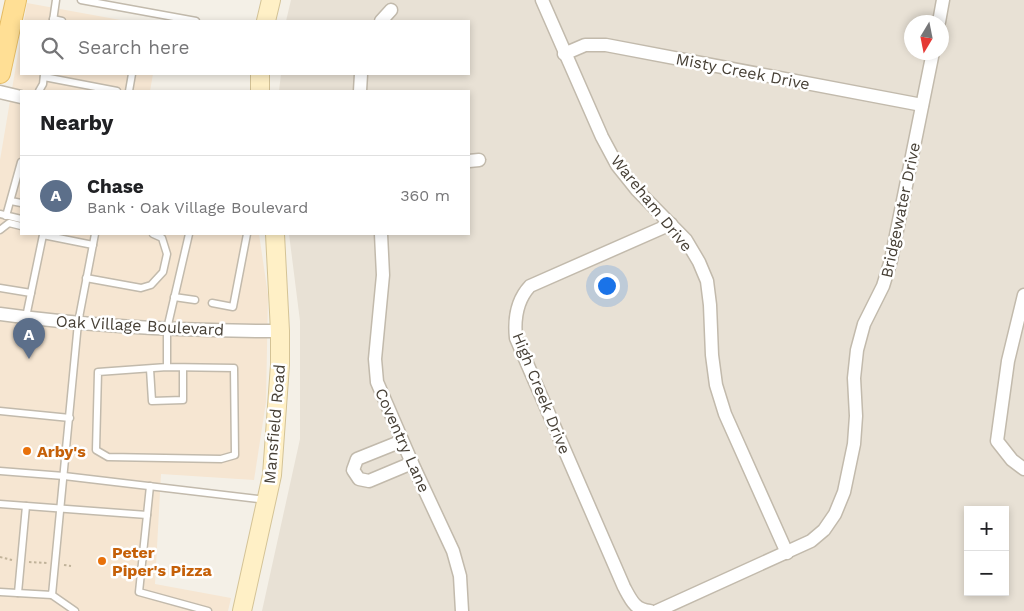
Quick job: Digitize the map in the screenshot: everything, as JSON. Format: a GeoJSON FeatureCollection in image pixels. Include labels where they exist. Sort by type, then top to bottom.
{"type":"FeatureCollection","features":[{"type":"Feature","properties":{"kind":"main road"},"geometry":{"type":"LineString","coordinates":[[0,73],[16,0]]}},
{"type":"Feature","properties":{"kind":"main road"},"geometry":{"type":"LineString","coordinates":[[0,14],[2,20],[0,29]]}},
{"type":"Feature","properties":{"kind":"street"},"geometry":{"type":"LineString","coordinates":[[266,20],[271,0]]}},
{"type":"Feature","properties":{"kind":"street","name":"Wareham Drive"},"geometry":{"type":"LineString","coordinates":[[542,0],[564,54],[617,165],[637,190],[686,240],[699,262],[707,281],[716,385],[725,414],[787,553]]}},
{"type":"Feature","properties":{"kind":"street"},"geometry":{"type":"LineString","coordinates":[[940,15],[943,0]]}},
{"type":"Feature","properties":{"kind":"street"},"geometry":{"type":"LineString","coordinates":[[382,20],[391,10]]}},
{"type":"Feature","properties":{"kind":"street","name":"Misty Creek Drive"},"geometry":{"type":"LineString","coordinates":[[564,54],[585,45],[606,45],[922,105]]}},
{"type":"Feature","properties":{"kind":"street","name":"Bridgewater Drive"},"geometry":{"type":"LineString","coordinates":[[657,611],[811,541],[824,530],[835,514],[844,492],[854,444],[856,416],[854,378],[857,350],[864,324],[883,286],[891,260],[931,60]]}},
{"type":"Feature","properties":{"kind":"street"},"geometry":{"type":"LineString","coordinates":[[260,75],[260,90]]}},
{"type":"Feature","properties":{"kind":"street"},"geometry":{"type":"LineString","coordinates":[[360,90],[361,75]]}},
{"type":"Feature","properties":{"kind":"street"},"geometry":{"type":"LineString","coordinates":[[0,92],[20,97]]}},
{"type":"Feature","properties":{"kind":"street","name":"High Creek Drive"},"geometry":{"type":"LineString","coordinates":[[643,610],[634,606],[624,587],[516,338],[515,326],[518,303],[522,294],[530,286],[671,224]]}},
{"type":"Feature","properties":{"kind":"street","name":"Mansfield Road"},"geometry":{"type":"LineString","coordinates":[[242,611],[272,475],[278,402],[280,331],[275,235]]}},
{"type":"Feature","properties":{"kind":"street","name":"Coventry Lane"},"geometry":{"type":"LineString","coordinates":[[382,235],[383,275],[375,359],[377,382],[412,463],[454,551],[460,576],[462,611]]}},
{"type":"Feature","properties":{"kind":"street"},"geometry":{"type":"LineString","coordinates":[[1024,295],[1008,361],[997,441],[1012,460],[1024,469]]}},
{"type":"Feature","properties":{"kind":"street","name":"Oak Village Boulevard"},"geometry":{"type":"LineString","coordinates":[[0,314],[78,323],[167,329],[280,331]]}},
{"type":"Feature","properties":{"kind":"street"},"geometry":{"type":"LineString","coordinates":[[402,441],[357,459],[353,470],[359,479],[369,481],[412,463]]}},
{"type":"Feature","properties":{"kind":"street"},"geometry":{"type":"LineString","coordinates":[[643,610],[650,611]]}},
{"type":"Feature","properties":{"kind":"lane"},"geometry":{"type":"LineString","coordinates":[[53,20],[56,0]]}},
{"type":"Feature","properties":{"kind":"lane"},"geometry":{"type":"LineString","coordinates":[[85,0],[191,20]]}},
{"type":"Feature","properties":{"kind":"lane"},"geometry":{"type":"LineString","coordinates":[[39,90],[43,84],[44,75],[112,90]]}},
{"type":"Feature","properties":{"kind":"lane"},"geometry":{"type":"LineString","coordinates":[[130,90],[132,75]]}},
{"type":"Feature","properties":{"kind":"lane"},"geometry":{"type":"LineString","coordinates":[[20,166],[10,201],[3,215],[20,219]]}},
{"type":"Feature","properties":{"kind":"lane"},"geometry":{"type":"LineString","coordinates":[[10,201],[20,203]]}},
{"type":"Feature","properties":{"kind":"lane"},"geometry":{"type":"LineString","coordinates":[[0,230],[9,223],[20,226]]}},
{"type":"Feature","properties":{"kind":"lane"},"geometry":{"type":"LineString","coordinates":[[26,317],[42,235],[92,245]]}},
{"type":"Feature","properties":{"kind":"lane"},"geometry":{"type":"LineString","coordinates":[[52,595],[78,323],[94,235]]}},
{"type":"Feature","properties":{"kind":"lane"},"geometry":{"type":"LineString","coordinates":[[86,278],[141,288],[151,285],[163,272],[167,254],[162,238],[156,235]]}},
{"type":"Feature","properties":{"kind":"lane"},"geometry":{"type":"LineString","coordinates":[[167,368],[167,329],[189,235]]}},
{"type":"Feature","properties":{"kind":"lane"},"geometry":{"type":"LineString","coordinates":[[212,303],[233,307],[246,235]]}},
{"type":"Feature","properties":{"kind":"lane"},"geometry":{"type":"LineString","coordinates":[[0,288],[31,293]]}},
{"type":"Feature","properties":{"kind":"lane"},"geometry":{"type":"LineString","coordinates":[[174,297],[195,300]]}},
{"type":"Feature","properties":{"kind":"lane"},"geometry":{"type":"LineString","coordinates":[[167,368],[234,368],[235,455],[221,459],[108,457],[96,450],[98,372],[167,368]]}},
{"type":"Feature","properties":{"kind":"lane"},"geometry":{"type":"LineString","coordinates":[[150,369],[152,401],[183,400],[183,368]]}},
{"type":"Feature","properties":{"kind":"lane"},"geometry":{"type":"LineString","coordinates":[[0,412],[70,418]]}},
{"type":"Feature","properties":{"kind":"lane"},"geometry":{"type":"LineString","coordinates":[[0,471],[64,476],[267,500]]}},
{"type":"Feature","properties":{"kind":"lane"},"geometry":{"type":"LineString","coordinates":[[150,486],[139,592],[207,611]]}},
{"type":"Feature","properties":{"kind":"lane"},"geometry":{"type":"LineString","coordinates":[[0,504],[147,515]]}},
{"type":"Feature","properties":{"kind":"lane"},"geometry":{"type":"LineString","coordinates":[[18,593],[26,506]]}},
{"type":"Feature","properties":{"kind":"lane"},"geometry":{"type":"LineString","coordinates":[[0,592],[52,595],[77,611]]}},
{"type":"Feature","properties":{"kind":"path"},"geometry":{"type":"LineString","coordinates":[[0,557],[71,566]]}},
{"type":"Feature","properties":{"kind":"shaded area"},"geometry":{"type":"Polygon","coordinates":[[[291,0],[1024,0],[1024,611],[262,611],[300,439],[300,321],[289,235],[470,235],[470,90],[279,90],[281,75],[470,75],[470,20],[286,20],[291,0]]]}},
{"type":"Feature","properties":{"kind":"shaded area"},"geometry":{"type":"Polygon","coordinates":[[[27,3],[120,20],[24,20],[27,3]]]}},
{"type":"Feature","properties":{"kind":"shaded area"},"geometry":{"type":"Polygon","coordinates":[[[20,42],[20,75],[153,75],[150,90],[20,90],[20,235],[259,235],[268,295],[266,402],[254,480],[161,474],[155,584],[231,598],[228,611],[0,611],[0,160],[20,42]]]}},
{"type":"Feature","properties":{"kind":"place","name":"Chase"},"geometry":{"type":"Point","coordinates":[29,359]}},
{"type":"Feature","properties":{"kind":"place","name":"Arby's"},"geometry":{"type":"Point","coordinates":[27,451]}},
{"type":"Feature","properties":{"kind":"place","name":"Peter Piper's Pizza"},"geometry":{"type":"Point","coordinates":[102,561]}}]}
